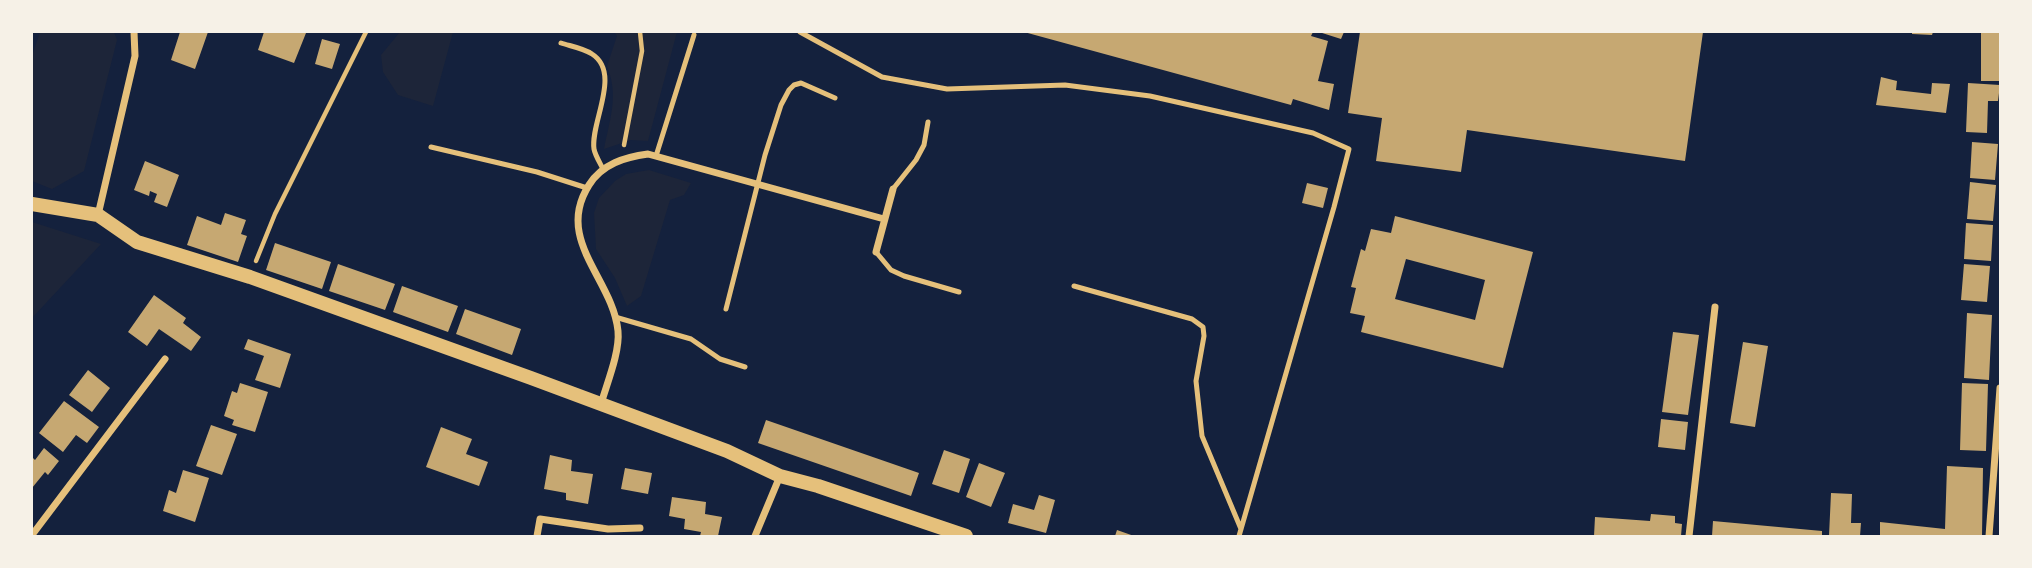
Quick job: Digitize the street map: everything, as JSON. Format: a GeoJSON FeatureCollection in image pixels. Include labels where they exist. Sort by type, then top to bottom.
{"type":"FeatureCollection","features":[{"type":"Feature","properties":{"kind":"main road"},"geometry":{"type":"LineString","coordinates":[[32,204],[98,215],[137,242],[250,277],[727,451],[780,476],[818,486],[966,537]]}},
{"type":"Feature","properties":{"kind":"street"},"geometry":{"type":"LineString","coordinates":[[98,215],[135,56],[134,32]]}},
{"type":"Feature","properties":{"kind":"street"},"geometry":{"type":"LineString","coordinates":[[601,404],[619,333],[610,299],[586,256],[578,228],[580,208],[587,188],[603,169],[621,159],[648,154],[884,219]]}},
{"type":"Feature","properties":{"kind":"street"},"geometry":{"type":"LineString","coordinates":[[876,252],[893,189]]}},
{"type":"Feature","properties":{"kind":"street"},"geometry":{"type":"LineString","coordinates":[[1689,537],[1715,307]]}},
{"type":"Feature","properties":{"kind":"street"},"geometry":{"type":"LineString","coordinates":[[32,535],[165,359]]}},
{"type":"Feature","properties":{"kind":"street"},"geometry":{"type":"LineString","coordinates":[[1989,537],[2000,388]]}},
{"type":"Feature","properties":{"kind":"street"},"geometry":{"type":"LineString","coordinates":[[755,537],[780,476]]}},
{"type":"Feature","properties":{"kind":"street"},"geometry":{"type":"LineString","coordinates":[[537,537],[540,519],[608,529],[640,528]]}},
{"type":"Feature","properties":{"kind":"lane"},"geometry":{"type":"LineString","coordinates":[[800,32],[882,77],[947,89],[1065,85],[1150,96],[1313,133],[1349,149],[1239,537]]}},
{"type":"Feature","properties":{"kind":"lane"},"geometry":{"type":"LineString","coordinates":[[656,156],[694,34]]}},
{"type":"Feature","properties":{"kind":"lane"},"geometry":{"type":"LineString","coordinates":[[561,43],[591,53],[601,66],[605,90],[594,149],[603,169]]}},
{"type":"Feature","properties":{"kind":"lane"},"geometry":{"type":"LineString","coordinates":[[726,310],[781,105],[789,90],[801,83],[835,98]]}},
{"type":"Feature","properties":{"kind":"lane"},"geometry":{"type":"LineString","coordinates":[[893,189],[924,145],[928,122]]}},
{"type":"Feature","properties":{"kind":"lane"},"geometry":{"type":"LineString","coordinates":[[430,147],[537,172],[587,188]]}},
{"type":"Feature","properties":{"kind":"lane"},"geometry":{"type":"LineString","coordinates":[[876,252],[891,270],[959,292]]}},
{"type":"Feature","properties":{"kind":"lane"},"geometry":{"type":"LineString","coordinates":[[1074,286],[1192,319],[1203,327],[1204,336],[1196,381],[1202,436],[1241,529]]}},
{"type":"Feature","properties":{"kind":"lane"},"geometry":{"type":"LineString","coordinates":[[615,317],[691,339],[720,359],[744,367]]}},
{"type":"Feature","properties":{"kind":"path"},"geometry":{"type":"LineString","coordinates":[[250,277],[275,214],[366,32]]}},
{"type":"Feature","properties":{"kind":"path"},"geometry":{"type":"LineString","coordinates":[[621,159],[642,51],[640,32]]}},
{"type":"Feature","properties":{"kind":"shaded area"},"geometry":{"type":"Polygon","coordinates":[[[40,32],[114,32],[117,40],[84,171],[52,189],[32,181],[32,56],[40,32]]]}},
{"type":"Feature","properties":{"kind":"shaded area"},"geometry":{"type":"Polygon","coordinates":[[[400,32],[453,32],[433,106],[398,95],[383,72],[381,55],[400,32]]]}},
{"type":"Feature","properties":{"kind":"shaded area"},"geometry":{"type":"Polygon","coordinates":[[[614,32],[677,32],[648,141],[631,140],[604,149],[613,97],[607,66],[617,36],[614,32]]]}},
{"type":"Feature","properties":{"kind":"shaded area"},"geometry":{"type":"Polygon","coordinates":[[[649,170],[691,183],[684,195],[670,200],[641,296],[627,306],[615,278],[596,249],[594,213],[599,198],[615,181],[626,174],[649,170]]]}},
{"type":"Feature","properties":{"kind":"shaded area"},"geometry":{"type":"Polygon","coordinates":[[[32,222],[101,244],[32,318],[32,222]]]}},
{"type":"Feature","properties":{"kind":"building"},"geometry":{"type":"Polygon","coordinates":[[[180,32],[208,32],[195,69],[171,60],[180,32]]]}},
{"type":"Feature","properties":{"kind":"building"},"geometry":{"type":"Polygon","coordinates":[[[264,32],[306,33],[294,63],[258,50],[264,32]]]}},
{"type":"Feature","properties":{"kind":"building"},"geometry":{"type":"Polygon","coordinates":[[[1024,32],[1313,32],[1311,36],[1328,41],[1318,81],[1334,84],[1329,110],[1293,99],[1291,105],[1024,32]]]}},
{"type":"Feature","properties":{"kind":"building"},"geometry":{"type":"Polygon","coordinates":[[[1319,32],[1344,32],[1341,39],[1319,32]]]}},
{"type":"Feature","properties":{"kind":"building"},"geometry":{"type":"Polygon","coordinates":[[[1360,32],[1703,32],[1685,161],[1467,130],[1461,172],[1376,161],[1382,118],[1348,113],[1360,32]]]}},
{"type":"Feature","properties":{"kind":"building"},"geometry":{"type":"Polygon","coordinates":[[[1912,32],[1933,32],[1932,35],[1912,32]]]}},
{"type":"Feature","properties":{"kind":"building"},"geometry":{"type":"Polygon","coordinates":[[[1981,32],[2000,32],[2000,81],[1981,81],[1981,32]]]}},
{"type":"Feature","properties":{"kind":"building"},"geometry":{"type":"Polygon","coordinates":[[[322,39],[340,44],[332,69],[315,64],[322,39]]]}},
{"type":"Feature","properties":{"kind":"building"},"geometry":{"type":"Polygon","coordinates":[[[1881,77],[1897,81],[1896,90],[1931,94],[1932,83],[1950,84],[1946,113],[1876,105],[1881,77]]]}},
{"type":"Feature","properties":{"kind":"building"},"geometry":{"type":"Polygon","coordinates":[[[1968,83],[2000,85],[1998,101],[1988,101],[1987,133],[1966,132],[1968,83]]]}},
{"type":"Feature","properties":{"kind":"building"},"geometry":{"type":"Polygon","coordinates":[[[1972,142],[1998,144],[1995,180],[1970,178],[1972,142]]]}},
{"type":"Feature","properties":{"kind":"building"},"geometry":{"type":"Polygon","coordinates":[[[145,161],[179,175],[167,207],[154,202],[157,194],[150,191],[149,196],[134,190],[145,161]]]}},
{"type":"Feature","properties":{"kind":"building"},"geometry":{"type":"Polygon","coordinates":[[[1970,182],[1996,185],[1993,221],[1967,219],[1970,182]]]}},
{"type":"Feature","properties":{"kind":"building"},"geometry":{"type":"Polygon","coordinates":[[[1307,183],[1328,188],[1323,208],[1302,203],[1307,183]]]}},
{"type":"Feature","properties":{"kind":"building"},"geometry":{"type":"Polygon","coordinates":[[[225,213],[246,220],[241,234],[247,236],[238,262],[187,245],[197,216],[221,225],[225,213]]]}},
{"type":"Feature","properties":{"kind":"building"},"geometry":{"type":"Polygon","coordinates":[[[1395,216],[1533,252],[1503,368],[1361,332],[1365,316],[1350,313],[1356,288],[1351,287],[1361,249],[1365,251],[1371,229],[1391,233],[1395,216]],[[1406,259],[1395,299],[1475,320],[1485,280],[1406,259]]]}},
{"type":"Feature","properties":{"kind":"building"},"geometry":{"type":"Polygon","coordinates":[[[1966,223],[1993,225],[1991,261],[1964,259],[1966,223]]]}},
{"type":"Feature","properties":{"kind":"building"},"geometry":{"type":"Polygon","coordinates":[[[275,243],[331,262],[322,289],[266,270],[275,243]]]}},
{"type":"Feature","properties":{"kind":"building"},"geometry":{"type":"Polygon","coordinates":[[[338,264],[395,284],[385,310],[329,291],[338,264]]]}},
{"type":"Feature","properties":{"kind":"building"},"geometry":{"type":"Polygon","coordinates":[[[1964,264],[1990,266],[1987,302],[1961,300],[1964,264]]]}},
{"type":"Feature","properties":{"kind":"building"},"geometry":{"type":"Polygon","coordinates":[[[402,286],[458,306],[448,332],[393,312],[402,286]]]}},
{"type":"Feature","properties":{"kind":"building"},"geometry":{"type":"Polygon","coordinates":[[[154,295],[186,318],[183,323],[201,337],[191,351],[159,329],[147,346],[128,332],[154,295]]]}},
{"type":"Feature","properties":{"kind":"building"},"geometry":{"type":"Polygon","coordinates":[[[465,309],[521,329],[512,355],[456,334],[465,309]]]}},
{"type":"Feature","properties":{"kind":"building"},"geometry":{"type":"Polygon","coordinates":[[[1967,313],[1992,315],[1989,380],[1964,378],[1967,313]]]}},
{"type":"Feature","properties":{"kind":"building"},"geometry":{"type":"Polygon","coordinates":[[[1673,332],[1699,335],[1688,415],[1662,412],[1673,332]]]}},
{"type":"Feature","properties":{"kind":"building"},"geometry":{"type":"Polygon","coordinates":[[[248,339],[291,354],[280,388],[255,380],[264,356],[244,349],[248,339]]]}},
{"type":"Feature","properties":{"kind":"building"},"geometry":{"type":"Polygon","coordinates":[[[1743,342],[1768,346],[1755,427],[1730,423],[1743,342]]]}},
{"type":"Feature","properties":{"kind":"building"},"geometry":{"type":"Polygon","coordinates":[[[88,370],[110,388],[92,412],[69,395],[88,370]]]}},
{"type":"Feature","properties":{"kind":"building"},"geometry":{"type":"Polygon","coordinates":[[[240,383],[268,392],[255,432],[232,425],[234,420],[224,416],[232,391],[237,393],[240,383]]]}},
{"type":"Feature","properties":{"kind":"building"},"geometry":{"type":"Polygon","coordinates":[[[1962,383],[1988,384],[1986,451],[1960,450],[1962,383]]]}},
{"type":"Feature","properties":{"kind":"building"},"geometry":{"type":"Polygon","coordinates":[[[64,401],[99,427],[87,443],[76,435],[63,452],[39,433],[64,401]]]}},
{"type":"Feature","properties":{"kind":"building"},"geometry":{"type":"Polygon","coordinates":[[[1661,419],[1688,422],[1685,450],[1658,447],[1661,419]]]}},
{"type":"Feature","properties":{"kind":"building"},"geometry":{"type":"Polygon","coordinates":[[[766,420],[919,473],[911,496],[758,443],[766,420]]]}},
{"type":"Feature","properties":{"kind":"building"},"geometry":{"type":"Polygon","coordinates":[[[211,425],[237,434],[222,475],[196,466],[211,425]]]}},
{"type":"Feature","properties":{"kind":"building"},"geometry":{"type":"Polygon","coordinates":[[[441,427],[472,439],[466,454],[488,462],[479,486],[426,467],[441,427]]]}},
{"type":"Feature","properties":{"kind":"building"},"geometry":{"type":"Polygon","coordinates":[[[44,448],[59,461],[48,475],[45,472],[32,488],[32,457],[35,460],[44,448]]]}},
{"type":"Feature","properties":{"kind":"building"},"geometry":{"type":"Polygon","coordinates":[[[944,450],[970,459],[959,493],[932,484],[944,450]]]}},
{"type":"Feature","properties":{"kind":"building"},"geometry":{"type":"Polygon","coordinates":[[[550,455],[572,460],[571,471],[593,474],[588,504],[566,500],[566,493],[544,489],[550,455]]]}},
{"type":"Feature","properties":{"kind":"building"},"geometry":{"type":"Polygon","coordinates":[[[979,463],[1005,473],[991,507],[966,497],[979,463]]]}},
{"type":"Feature","properties":{"kind":"building"},"geometry":{"type":"Polygon","coordinates":[[[1947,466],[1983,468],[1982,536],[1880,536],[1880,522],[1945,529],[1947,466]]]}},
{"type":"Feature","properties":{"kind":"building"},"geometry":{"type":"Polygon","coordinates":[[[625,468],[652,473],[648,494],[621,489],[625,468]]]}},
{"type":"Feature","properties":{"kind":"building"},"geometry":{"type":"Polygon","coordinates":[[[183,470],[209,478],[195,522],[163,511],[169,490],[176,493],[183,470]]]}},
{"type":"Feature","properties":{"kind":"building"},"geometry":{"type":"Polygon","coordinates":[[[1831,493],[1852,494],[1851,523],[1861,523],[1860,536],[1829,536],[1831,493]]]}},
{"type":"Feature","properties":{"kind":"building"},"geometry":{"type":"Polygon","coordinates":[[[1039,495],[1055,500],[1046,533],[1008,523],[1013,504],[1034,510],[1039,495]]]}},
{"type":"Feature","properties":{"kind":"building"},"geometry":{"type":"Polygon","coordinates":[[[672,497],[706,502],[705,514],[722,517],[718,536],[700,536],[701,532],[684,529],[685,519],[669,516],[672,497]]]}},
{"type":"Feature","properties":{"kind":"building"},"geometry":{"type":"Polygon","coordinates":[[[1651,514],[1675,516],[1675,523],[1682,524],[1681,536],[1594,536],[1595,517],[1650,521],[1651,514]]]}},
{"type":"Feature","properties":{"kind":"building"},"geometry":{"type":"Polygon","coordinates":[[[1713,521],[1822,531],[1822,536],[1712,536],[1713,521]]]}},
{"type":"Feature","properties":{"kind":"building"},"geometry":{"type":"Polygon","coordinates":[[[1117,530],[1134,536],[1115,536],[1117,530]]]}}]}
